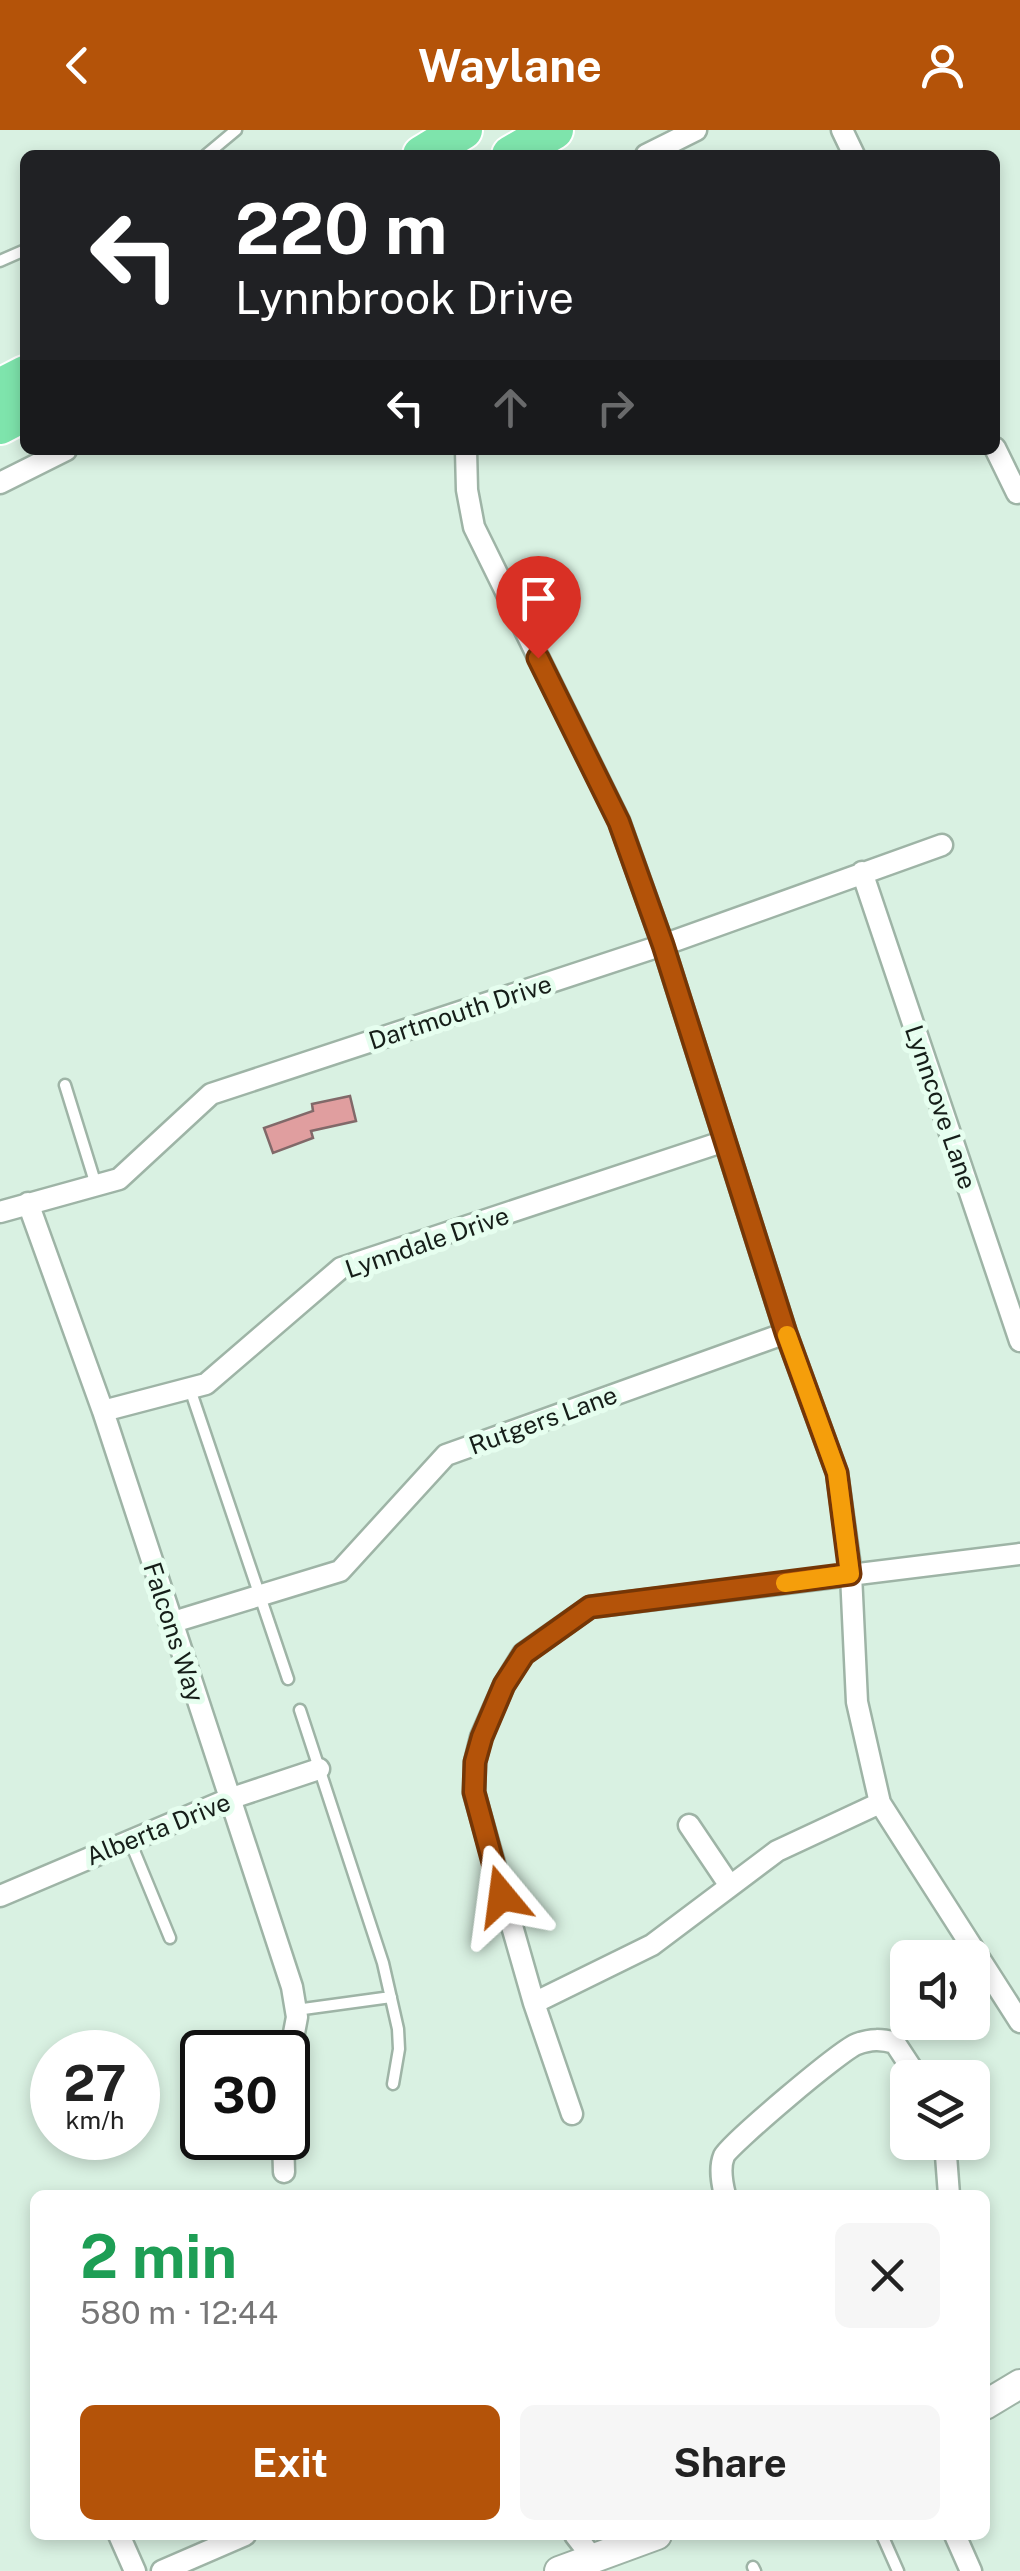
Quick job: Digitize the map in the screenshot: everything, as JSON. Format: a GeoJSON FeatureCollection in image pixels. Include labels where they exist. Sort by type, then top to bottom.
{"type":"FeatureCollection","features":[{"type":"Feature","properties":{"kind":"highway"},"geometry":{"type":"LineString","coordinates":[[429,150],[463,130]]}},
{"type":"Feature","properties":{"kind":"highway"},"geometry":{"type":"LineString","coordinates":[[520,150],[554,130]]}},
{"type":"Feature","properties":{"kind":"street"},"geometry":{"type":"LineString","coordinates":[[656,150],[696,130]]}},
{"type":"Feature","properties":{"kind":"street"},"geometry":{"type":"LineString","coordinates":[[0,484],[56,455]]}},
{"type":"Feature","properties":{"kind":"street"},"geometry":{"type":"LineString","coordinates":[[466,455],[474,527],[619,822],[663,945],[786,1333],[837,1473],[850,1574],[857,1702],[880,1803],[1020,2022]]}},
{"type":"Feature","properties":{"kind":"street"},"geometry":{"type":"LineString","coordinates":[[998,455],[1016,492],[1020,491]]}},
{"type":"Feature","properties":{"kind":"street","name":"Dartmouth Drive"},"geometry":{"type":"LineString","coordinates":[[0,1212],[119,1179],[211,1094],[663,945],[942,845]]}},
{"type":"Feature","properties":{"kind":"street","name":"Lynncove Lane"},"geometry":{"type":"LineString","coordinates":[[862,872],[1020,1341]]}},
{"type":"Feature","properties":{"kind":"street","name":"Lynndale Drive"},"geometry":{"type":"LineString","coordinates":[[103,1411],[206,1384],[341,1268],[725,1142]]}},
{"type":"Feature","properties":{"kind":"street","name":"Falcons Way"},"geometry":{"type":"LineString","coordinates":[[28,1203],[103,1411],[292,1987],[296,2010],[293,2030]]}},
{"type":"Feature","properties":{"kind":"street","name":"Rutgers Lane"},"geometry":{"type":"LineString","coordinates":[[170,1623],[340,1571],[446,1455],[786,1333]]}},
{"type":"Feature","properties":{"kind":"street"},"geometry":{"type":"LineString","coordinates":[[572,2114],[534,2003],[474,1792],[475,1762],[482,1737],[504,1685],[524,1654],[590,1607],[1020,1554]]}},
{"type":"Feature","properties":{"kind":"street","name":"Alberta Drive"},"geometry":{"type":"LineString","coordinates":[[0,1894],[229,1799],[319,1769]]}},
{"type":"Feature","properties":{"kind":"street"},"geometry":{"type":"LineString","coordinates":[[534,2003],[652,1945],[777,1850],[880,1803]]}},
{"type":"Feature","properties":{"kind":"street"},"geometry":{"type":"LineString","coordinates":[[688,1825],[730,1886]]}},
{"type":"Feature","properties":{"kind":"street"},"geometry":{"type":"LineString","coordinates":[[724,2190],[724,2155],[833,2058],[854,2044],[879,2038],[895,2043],[906,2060]]}},
{"type":"Feature","properties":{"kind":"street"},"geometry":{"type":"LineString","coordinates":[[284,2160],[284,2172]]}},
{"type":"Feature","properties":{"kind":"street"},"geometry":{"type":"LineString","coordinates":[[946,2160],[949,2190]]}},
{"type":"Feature","properties":{"kind":"street"},"geometry":{"type":"LineString","coordinates":[[990,2402],[1020,2384]]}},
{"type":"Feature","properties":{"kind":"street"},"geometry":{"type":"LineString","coordinates":[[121,2540],[135,2571]]}},
{"type":"Feature","properties":{"kind":"street"},"geometry":{"type":"LineString","coordinates":[[162,2571],[233,2540]]}},
{"type":"Feature","properties":{"kind":"street"},"geometry":{"type":"LineString","coordinates":[[559,2571],[584,2546],[624,2540]]}},
{"type":"Feature","properties":{"kind":"street"},"geometry":{"type":"LineString","coordinates":[[957,2540],[972,2571]]}},
{"type":"Feature","properties":{"kind":"lane"},"geometry":{"type":"LineString","coordinates":[[212,150],[236,130]]}},
{"type":"Feature","properties":{"kind":"lane"},"geometry":{"type":"LineString","coordinates":[[64,1085],[96,1185]]}},
{"type":"Feature","properties":{"kind":"lane"},"geometry":{"type":"LineString","coordinates":[[190,1388],[288,1679]]}},
{"type":"Feature","properties":{"kind":"lane"},"geometry":{"type":"LineString","coordinates":[[300,1710],[383,1963],[399,2048],[393,2084]]}},
{"type":"Feature","properties":{"kind":"lane"},"geometry":{"type":"LineString","coordinates":[[130,1840],[170,1938]]}},
{"type":"Feature","properties":{"kind":"lane"},"geometry":{"type":"LineString","coordinates":[[296,2010],[391,1997]]}},
{"type":"Feature","properties":{"kind":"lane"},"geometry":{"type":"LineString","coordinates":[[884,2540],[898,2571]]}},
{"type":"Feature","properties":{"kind":"building"},"geometry":{"type":"Polygon","coordinates":[[[350,1096],[356,1121],[311,1131],[313,1138],[273,1153],[264,1128],[313,1111],[312,1104],[350,1096]]]}},
{"type":"Feature","properties":{"kind":"slow traffic"},"geometry":{"type":"LineString","coordinates":[[785,1583],[850,1574],[837,1473],[787,1335]]}},
{"type":"Feature","properties":{"kind":"route"},"geometry":{"type":"LineString","coordinates":[[502,1896],[474,1792],[475,1762],[504,1685],[524,1654],[590,1607],[850,1574],[837,1473],[786,1333],[663,945],[619,822],[538,658]]}}]}
